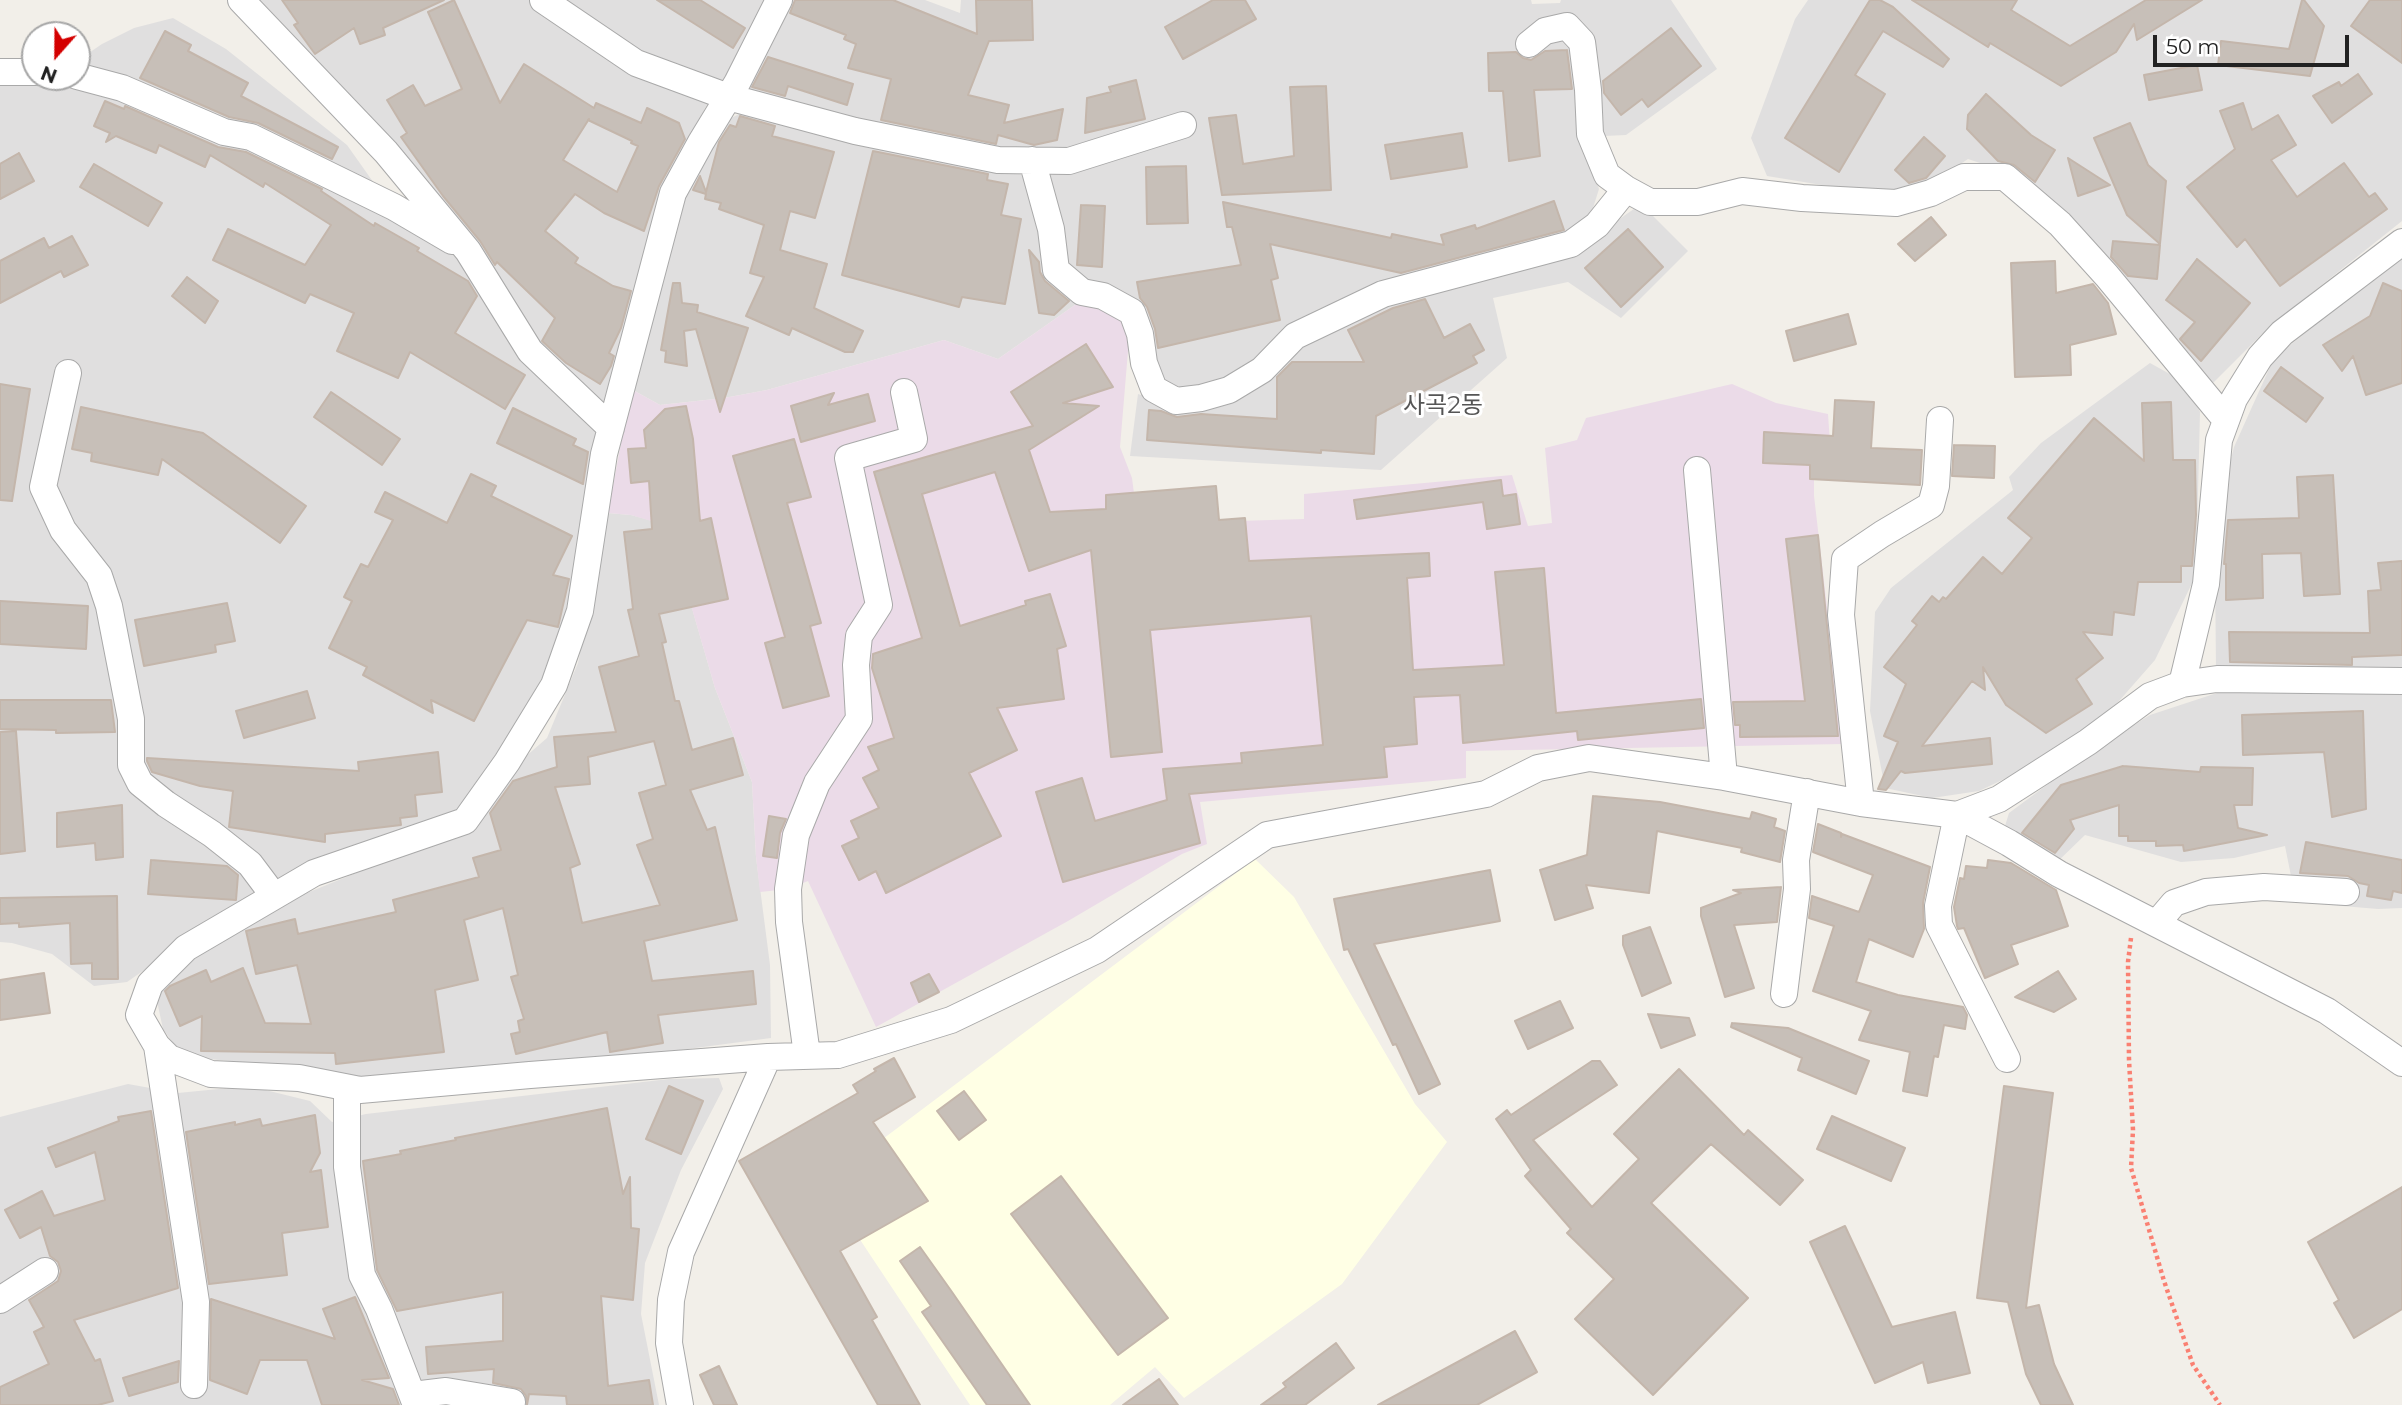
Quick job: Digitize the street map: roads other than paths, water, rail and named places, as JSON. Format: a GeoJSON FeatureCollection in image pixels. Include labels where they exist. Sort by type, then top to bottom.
{"type":"FeatureCollection","features":[{"type":"Feature","properties":{"kind":"street"},"geometry":{"type":"LineString","coordinates":[[241,0],[386,152],[468,251],[530,351],[611,428]]}},
{"type":"Feature","properties":{"kind":"street"},"geometry":{"type":"LineString","coordinates":[[543,0],[636,62],[728,97],[855,131],[999,160],[1069,161],[1183,125]]}},
{"type":"Feature","properties":{"kind":"street"},"geometry":{"type":"LineString","coordinates":[[779,0],[673,193],[604,454],[580,611],[554,685],[507,762],[465,821],[314,873],[186,948],[150,984],[139,1015],[156,1046],[169,1058],[211,1074],[299,1078],[360,1090],[768,1057],[838,1055],[951,1020],[1097,950],[1267,835],[1486,794],[1538,768],[1589,758],[1724,777],[1861,803],[1957,815],[2059,874],[2327,1011],[2402,1063]]}},
{"type":"Feature","properties":{"kind":"street"},"geometry":{"type":"LineString","coordinates":[[1529,44],[1545,31],[1567,26],[1582,41],[1590,134],[1607,175],[1650,202],[1698,202],[1742,191],[1802,198],[1896,203],[1931,193],[1964,177],[2005,177],[2060,224],[2107,275],[2226,420]]}},
{"type":"Feature","properties":{"kind":"street"},"geometry":{"type":"LineString","coordinates":[[0,72],[21,72]]}},
{"type":"Feature","properties":{"kind":"street"},"geometry":{"type":"LineString","coordinates":[[91,80],[122,88],[224,132],[251,137],[394,207],[468,251]]}},
{"type":"Feature","properties":{"kind":"street"},"geometry":{"type":"LineString","coordinates":[[1032,160],[1051,229],[1056,270],[1082,292],[1103,296],[1132,312],[1140,334],[1144,363],[1154,388],[1176,401],[1201,398],[1229,390],[1262,370],[1295,336],[1383,294],[1571,244],[1597,225],[1626,189]]}},
{"type":"Feature","properties":{"kind":"street"},"geometry":{"type":"LineString","coordinates":[[2182,684],[2206,584],[2219,440],[2234,399],[2260,357],[2282,333],[2402,242]]}},
{"type":"Feature","properties":{"kind":"street"},"geometry":{"type":"LineString","coordinates":[[68,373],[43,487],[63,530],[99,576],[109,606],[131,719],[131,765],[140,783],[250,864],[274,896]]}},
{"type":"Feature","properties":{"kind":"street"},"geometry":{"type":"LineString","coordinates":[[807,1055],[789,922],[788,889],[796,835],[817,783],[859,719],[856,665],[859,636],[879,605],[848,458],[914,439],[904,392]]}},
{"type":"Feature","properties":{"kind":"street"},"geometry":{"type":"LineString","coordinates":[[1861,803],[1841,615],[1844,559],[1931,505],[1936,485],[1940,420]]}},
{"type":"Feature","properties":{"kind":"street"},"geometry":{"type":"LineString","coordinates":[[1698,470],[1724,777]]}},
{"type":"Feature","properties":{"kind":"street"},"geometry":{"type":"LineString","coordinates":[[1957,815],[1999,799],[2088,742],[2150,696],[2182,684],[2217,679],[2402,681]]}},
{"type":"Feature","properties":{"kind":"street"},"geometry":{"type":"LineString","coordinates":[[1784,993],[1797,889],[1796,860],[1807,792]]}},
{"type":"Feature","properties":{"kind":"street"},"geometry":{"type":"LineString","coordinates":[[1957,815],[1938,906],[1939,925],[2007,1059]]}},
{"type":"Feature","properties":{"kind":"street"},"geometry":{"type":"LineString","coordinates":[[2146,918],[2174,903],[2206,892],[2264,887],[2346,892]]}},
{"type":"Feature","properties":{"kind":"street"},"geometry":{"type":"LineString","coordinates":[[156,1046],[196,1302],[194,1385]]}},
{"type":"Feature","properties":{"kind":"street"},"geometry":{"type":"LineString","coordinates":[[680,1405],[670,1343],[671,1300],[681,1252],[768,1057]]}},
{"type":"Feature","properties":{"kind":"street"},"geometry":{"type":"LineString","coordinates":[[347,1089],[347,1167],[362,1275],[379,1310],[414,1400],[446,1391],[512,1402]]}},
{"type":"Feature","properties":{"kind":"street"},"geometry":{"type":"LineString","coordinates":[[0,1300],[45,1271]]}},
{"type":"Feature","properties":{"kind":"district","name":"사곡2동"},"geometry":{"type":"Point","coordinates":[1443,406]}}]}
